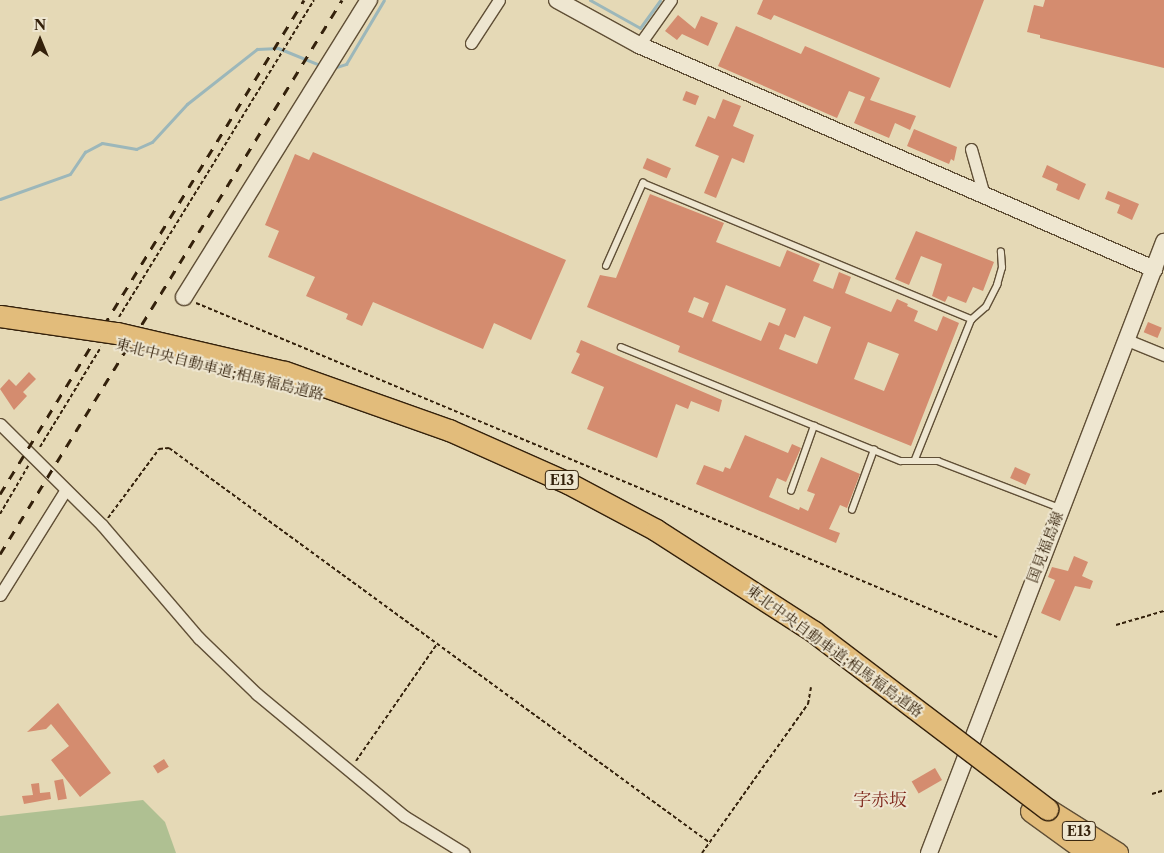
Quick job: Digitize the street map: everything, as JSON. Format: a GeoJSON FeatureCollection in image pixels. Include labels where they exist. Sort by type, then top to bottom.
{"type":"FeatureCollection","features":[{"type":"Feature","properties":{"kind":"highway","name":"東北中央自動車道;相馬福島道路"},"geometry":{"type":"LineString","coordinates":[[0,316],[117,333],[285,372],[450,430],[559,478],[656,530],[798,621],[1039,810],[1089,853]]}},
{"type":"Feature","properties":{"kind":"highway","name":"東北中央自動車道;相馬福島道路"},"geometry":{"type":"LineString","coordinates":[[0,326],[161,351],[281,381],[416,426],[515,468],[583,500],[738,591],[796,631],[1039,810],[1110,853]]}},
{"type":"Feature","properties":{"kind":"highway"},"geometry":{"type":"LineString","coordinates":[[1039,810],[1075,853]]}},
{"type":"Feature","properties":{"kind":"highway"},"geometry":{"type":"LineString","coordinates":[[1039,810],[1117,853]]}},
{"type":"Feature","properties":{"kind":"street"},"geometry":{"type":"LineString","coordinates":[[184,297],[369,0]]}},
{"type":"Feature","properties":{"kind":"street"},"geometry":{"type":"LineString","coordinates":[[471,43],[499,0]]}},
{"type":"Feature","properties":{"kind":"street"},"geometry":{"type":"LineString","coordinates":[[557,0],[640,45],[1154,269]]}},
{"type":"Feature","properties":{"kind":"street"},"geometry":{"type":"LineString","coordinates":[[640,45],[671,0]]}},
{"type":"Feature","properties":{"kind":"street"},"geometry":{"type":"LineString","coordinates":[[971,148],[984,195]]}},
{"type":"Feature","properties":{"kind":"street","name":"国見福島線"},"geometry":{"type":"LineString","coordinates":[[929,853],[1008,642],[1164,242]]}},
{"type":"Feature","properties":{"kind":"street"},"geometry":{"type":"LineString","coordinates":[[1126,340],[1164,356]]}},
{"type":"Feature","properties":{"kind":"street"},"geometry":{"type":"LineString","coordinates":[[0,424],[33,459],[102,525],[198,638],[257,694],[348,773],[404,816],[464,853]]}},
{"type":"Feature","properties":{"kind":"street"},"geometry":{"type":"LineString","coordinates":[[0,595],[65,490]]}},
{"type":"Feature","properties":{"kind":"lane"},"geometry":{"type":"LineString","coordinates":[[606,266],[643,182],[972,320]]}},
{"type":"Feature","properties":{"kind":"lane"},"geometry":{"type":"LineString","coordinates":[[915,461],[972,320],[986,307],[997,285],[1002,268],[1000,252]]}},
{"type":"Feature","properties":{"kind":"lane"},"geometry":{"type":"LineString","coordinates":[[621,347],[901,461],[938,461],[1060,508]]}},
{"type":"Feature","properties":{"kind":"lane"},"geometry":{"type":"LineString","coordinates":[[791,491],[814,426]]}},
{"type":"Feature","properties":{"kind":"lane"},"geometry":{"type":"LineString","coordinates":[[852,510],[874,450]]}},
{"type":"Feature","properties":{"kind":"path"},"geometry":{"type":"LineString","coordinates":[[115,324],[314,0]]}},
{"type":"Feature","properties":{"kind":"path"},"geometry":{"type":"LineString","coordinates":[[184,297],[1008,642]]}},
{"type":"Feature","properties":{"kind":"path"},"geometry":{"type":"LineString","coordinates":[[0,514],[105,341]]}},
{"type":"Feature","properties":{"kind":"path"},"geometry":{"type":"LineString","coordinates":[[102,525],[159,449],[169,448],[710,843]]}},
{"type":"Feature","properties":{"kind":"path"},"geometry":{"type":"LineString","coordinates":[[1116,625],[1164,611]]}},
{"type":"Feature","properties":{"kind":"path"},"geometry":{"type":"LineString","coordinates":[[348,773],[437,644]]}},
{"type":"Feature","properties":{"kind":"path"},"geometry":{"type":"LineString","coordinates":[[702,853],[808,704],[811,688]]}},
{"type":"Feature","properties":{"kind":"path"},"geometry":{"type":"LineString","coordinates":[[1152,794],[1164,790]]}},
{"type":"Feature","properties":{"kind":"green space"},"geometry":{"type":"Polygon","coordinates":[[[143,800],[165,822],[176,853],[0,853],[0,816],[143,800]]]}},
{"type":"Feature","properties":{"kind":"building"},"geometry":{"type":"Polygon","coordinates":[[[763,0],[984,0],[950,88],[774,15],[771,20],[757,14],[763,0]]]}},
{"type":"Feature","properties":{"kind":"building"},"geometry":{"type":"Polygon","coordinates":[[[1045,0],[1164,0],[1164,68],[1040,38],[1040,35],[1027,32],[1034,5],[1043,7],[1045,0]]]}},
{"type":"Feature","properties":{"kind":"building"},"geometry":{"type":"Polygon","coordinates":[[[678,15],[695,29],[701,16],[718,23],[708,46],[682,34],[677,40],[665,31],[678,15]]]}},
{"type":"Feature","properties":{"kind":"building"},"geometry":{"type":"Polygon","coordinates":[[[736,26],[801,54],[805,46],[880,78],[870,100],[916,116],[910,130],[895,123],[889,138],[854,123],[865,97],[849,91],[837,118],[718,66],[736,26]]]}},
{"type":"Feature","properties":{"kind":"building"},"geometry":{"type":"Polygon","coordinates":[[[686,91],[699,96],[695,105],[682,100],[686,91]]]}},
{"type":"Feature","properties":{"kind":"building"},"geometry":{"type":"Polygon","coordinates":[[[723,99],[741,106],[733,126],[754,135],[744,163],[732,158],[716,198],[704,193],[719,156],[695,146],[708,116],[715,119],[723,99]]]}},
{"type":"Feature","properties":{"kind":"building"},"geometry":{"type":"Polygon","coordinates":[[[914,129],[957,147],[954,161],[951,159],[949,164],[907,146],[914,129]]]}},
{"type":"Feature","properties":{"kind":"building"},"geometry":{"type":"Polygon","coordinates":[[[313,152],[566,260],[531,340],[494,323],[483,349],[373,302],[362,326],[346,319],[348,314],[306,296],[315,277],[268,257],[279,231],[265,225],[295,154],[309,160],[313,152]]]}},
{"type":"Feature","properties":{"kind":"building"},"geometry":{"type":"Polygon","coordinates":[[[647,158],[671,168],[667,178],[643,168],[647,158]]]}},
{"type":"Feature","properties":{"kind":"building"},"geometry":{"type":"Polygon","coordinates":[[[1047,165],[1086,184],[1079,200],[1056,190],[1058,184],[1042,177],[1047,165]]]}},
{"type":"Feature","properties":{"kind":"building"},"geometry":{"type":"Polygon","coordinates":[[[1108,191],[1139,204],[1132,220],[1117,213],[1120,205],[1105,199],[1108,191]]]}},
{"type":"Feature","properties":{"kind":"building"},"geometry":{"type":"Polygon","coordinates":[[[650,194],[724,223],[716,242],[780,267],[787,250],[820,264],[813,281],[833,289],[839,272],[851,277],[845,293],[891,312],[897,299],[918,311],[914,321],[937,331],[943,316],[959,323],[911,446],[678,352],[680,346],[587,307],[600,275],[616,278],[650,194]],[[726,285],[712,321],[761,341],[769,322],[779,326],[786,309],[726,285]],[[694,297],[688,312],[703,318],[709,303],[694,297]],[[804,316],[795,338],[785,334],[779,349],[817,364],[831,327],[804,316]],[[868,342],[854,379],[884,391],[899,354],[868,342]]]}},
{"type":"Feature","properties":{"kind":"building"},"geometry":{"type":"Polygon","coordinates":[[[916,231],[994,262],[983,291],[973,287],[966,303],[948,296],[945,302],[932,296],[942,264],[921,256],[909,285],[895,279],[916,231]]]}},
{"type":"Feature","properties":{"kind":"building"},"geometry":{"type":"Polygon","coordinates":[[[1148,322],[1162,328],[1158,338],[1144,332],[1148,322]]]}},
{"type":"Feature","properties":{"kind":"building"},"geometry":{"type":"Polygon","coordinates":[[[581,340],[722,400],[719,412],[691,401],[688,409],[676,404],[657,458],[587,429],[604,387],[571,373],[580,354],[576,352],[581,340]]]}},
{"type":"Feature","properties":{"kind":"building"},"geometry":{"type":"Polygon","coordinates":[[[29,372],[36,379],[23,392],[27,396],[14,410],[0,389],[9,379],[16,386],[29,372]]]}},
{"type":"Feature","properties":{"kind":"building"},"geometry":{"type":"Polygon","coordinates":[[[745,435],[788,453],[792,444],[801,448],[786,482],[777,478],[769,497],[799,510],[800,507],[808,511],[815,494],[807,491],[821,457],[860,474],[847,508],[840,505],[829,529],[840,533],[836,543],[696,484],[704,465],[723,472],[725,467],[730,469],[745,435]]]}},
{"type":"Feature","properties":{"kind":"building"},"geometry":{"type":"Polygon","coordinates":[[[1015,467],[1031,474],[1026,485],[1010,478],[1015,467]]]}},
{"type":"Feature","properties":{"kind":"building"},"geometry":{"type":"Polygon","coordinates":[[[1074,556],[1088,562],[1082,576],[1093,581],[1090,589],[1075,586],[1060,621],[1041,613],[1055,580],[1048,577],[1052,567],[1068,571],[1074,556]]]}},
{"type":"Feature","properties":{"kind":"building"},"geometry":{"type":"Polygon","coordinates":[[[58,703],[111,773],[80,797],[51,760],[69,746],[51,724],[46,729],[27,732],[58,703]]]}},
{"type":"Feature","properties":{"kind":"building"},"geometry":{"type":"Polygon","coordinates":[[[164,759],[169,767],[158,774],[153,766],[164,759]]]}},
{"type":"Feature","properties":{"kind":"building"},"geometry":{"type":"Polygon","coordinates":[[[935,768],[942,780],[919,794],[912,781],[935,768]]]}},
{"type":"Feature","properties":{"kind":"building"},"geometry":{"type":"Polygon","coordinates":[[[63,779],[67,799],[58,800],[54,781],[63,779]]]}},
{"type":"Feature","properties":{"kind":"building"},"geometry":{"type":"Polygon","coordinates":[[[39,783],[40,793],[50,792],[51,799],[24,804],[22,796],[33,795],[31,784],[39,783]]]}},
{"type":"Feature","properties":{"kind":"waterway"},"geometry":{"type":"LineString","coordinates":[[333,68],[346,64],[384,0]]}},
{"type":"Feature","properties":{"kind":"waterway"},"geometry":{"type":"LineString","coordinates":[[590,0],[640,28],[660,0]]}},
{"type":"Feature","properties":{"kind":"waterway"},"geometry":{"type":"LineString","coordinates":[[0,199],[70,174],[85,152],[102,143],[136,149],[152,142],[187,104],[257,49],[278,48],[322,66]]}},
{"type":"Feature","properties":{"kind":"railway"},"geometry":{"type":"LineString","coordinates":[[0,494],[304,0]]}},
{"type":"Feature","properties":{"kind":"railway"},"geometry":{"type":"LineString","coordinates":[[0,554],[342,0]]}},
{"type":"Feature","properties":{"kind":"district","name":"字赤坂"},"geometry":{"type":"Point","coordinates":[880,800]}}]}
